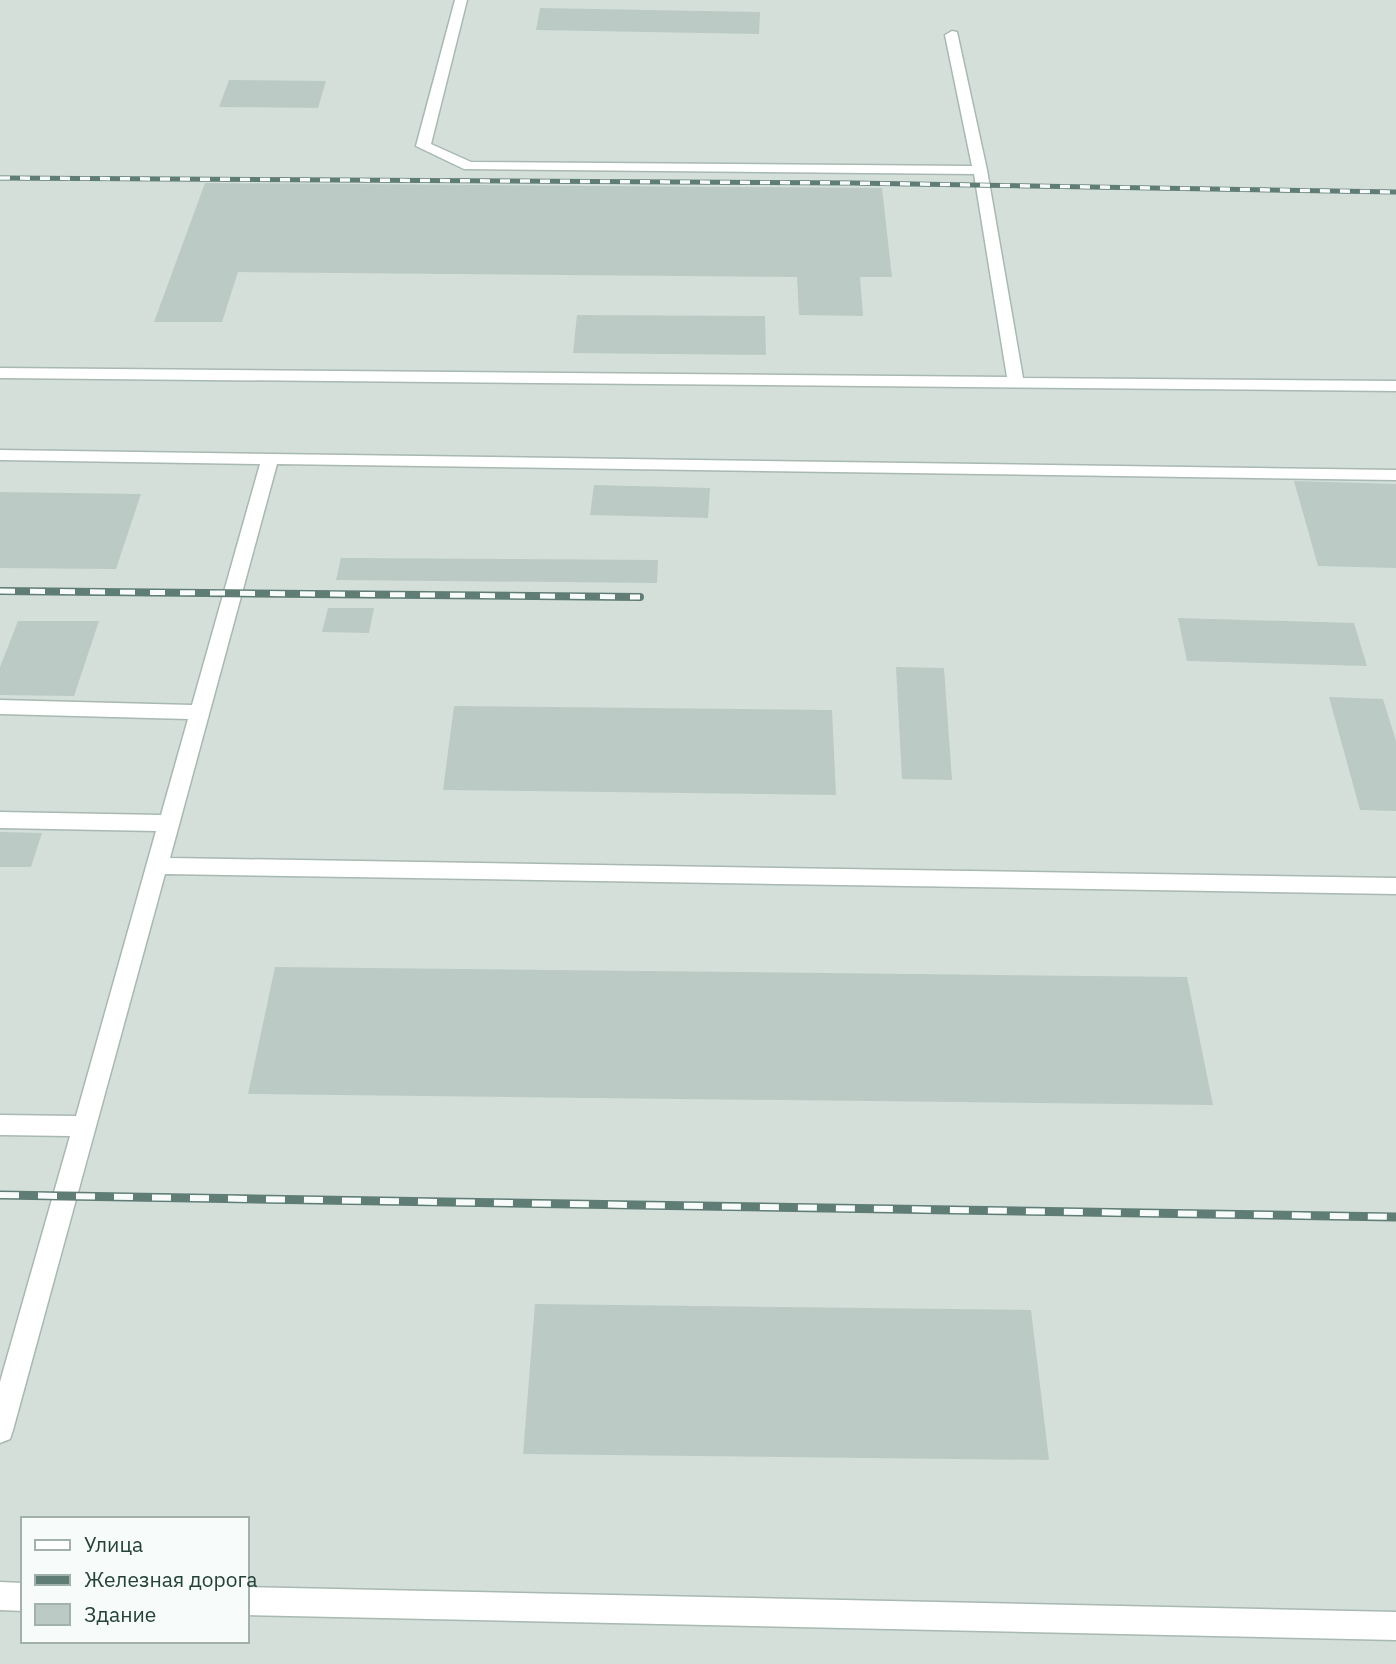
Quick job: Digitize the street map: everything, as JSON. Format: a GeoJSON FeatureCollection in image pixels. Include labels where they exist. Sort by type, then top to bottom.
{"type":"FeatureCollection","features":[{"type":"Feature","properties":{"kind":"lane"},"geometry":{"type":"LineString","coordinates":[[461,0],[424,146],[469,166],[979,170]]}},
{"type":"Feature","properties":{"kind":"lane"},"geometry":{"type":"LineString","coordinates":[[953,35],[1016,384]]}},
{"type":"Feature","properties":{"kind":"lane"},"geometry":{"type":"LineString","coordinates":[[0,373],[1396,386]]}},
{"type":"Feature","properties":{"kind":"lane"},"geometry":{"type":"LineString","coordinates":[[0,455],[1396,475]]}},
{"type":"Feature","properties":{"kind":"lane"},"geometry":{"type":"LineString","coordinates":[[0,1430],[270,459]]}},
{"type":"Feature","properties":{"kind":"lane"},"geometry":{"type":"LineString","coordinates":[[0,707],[200,712]]}},
{"type":"Feature","properties":{"kind":"lane"},"geometry":{"type":"LineString","coordinates":[[0,820],[169,822]]}},
{"type":"Feature","properties":{"kind":"lane"},"geometry":{"type":"LineString","coordinates":[[157,866],[1396,886]]}},
{"type":"Feature","properties":{"kind":"lane"},"geometry":{"type":"LineString","coordinates":[[0,1125],[83,1126]]}},
{"type":"Feature","properties":{"kind":"lane"},"geometry":{"type":"LineString","coordinates":[[0,1596],[21,1597]]}},
{"type":"Feature","properties":{"kind":"lane"},"geometry":{"type":"LineString","coordinates":[[248,1601],[1396,1626]]}},
{"type":"Feature","properties":{"kind":"shaded area"},"geometry":{"type":"Polygon","coordinates":[[[0,0],[1396,0],[1396,1664],[0,1664],[0,0]]]}},
{"type":"Feature","properties":{"kind":"building"},"geometry":{"type":"Polygon","coordinates":[[[540,8],[760,12],[759,34],[536,30],[540,8]]]}},
{"type":"Feature","properties":{"kind":"building"},"geometry":{"type":"Polygon","coordinates":[[[229,80],[326,81],[318,108],[219,107],[229,80]]]}},
{"type":"Feature","properties":{"kind":"building"},"geometry":{"type":"Polygon","coordinates":[[[205,183],[882,188],[892,277],[860,277],[863,316],[799,315],[797,277],[238,272],[222,322],[154,322],[205,183]]]}},
{"type":"Feature","properties":{"kind":"building"},"geometry":{"type":"Polygon","coordinates":[[[577,315],[765,316],[766,355],[573,353],[577,315]]]}},
{"type":"Feature","properties":{"kind":"building"},"geometry":{"type":"Polygon","coordinates":[[[1294,481],[1396,484],[1396,568],[1318,566],[1294,481]]]}},
{"type":"Feature","properties":{"kind":"building"},"geometry":{"type":"Polygon","coordinates":[[[594,485],[710,488],[708,518],[590,515],[594,485]]]}},
{"type":"Feature","properties":{"kind":"building"},"geometry":{"type":"Polygon","coordinates":[[[0,492],[141,494],[116,569],[0,568],[0,492]]]}},
{"type":"Feature","properties":{"kind":"building"},"geometry":{"type":"Polygon","coordinates":[[[341,558],[658,560],[657,583],[336,580],[341,558]]]}},
{"type":"Feature","properties":{"kind":"building"},"geometry":{"type":"Polygon","coordinates":[[[328,608],[374,608],[369,633],[322,632],[328,608]]]}},
{"type":"Feature","properties":{"kind":"building"},"geometry":{"type":"Polygon","coordinates":[[[1178,618],[1354,623],[1367,666],[1187,661],[1178,618]]]}},
{"type":"Feature","properties":{"kind":"building"},"geometry":{"type":"Polygon","coordinates":[[[18,621],[99,621],[74,696],[0,695],[0,667],[18,621]]]}},
{"type":"Feature","properties":{"kind":"building"},"geometry":{"type":"Polygon","coordinates":[[[896,667],[944,668],[952,780],[902,779],[896,667]]]}},
{"type":"Feature","properties":{"kind":"building"},"geometry":{"type":"Polygon","coordinates":[[[1329,697],[1383,699],[1396,741],[1396,811],[1360,810],[1329,697]]]}},
{"type":"Feature","properties":{"kind":"building"},"geometry":{"type":"Polygon","coordinates":[[[454,706],[832,710],[836,795],[443,790],[454,706]]]}},
{"type":"Feature","properties":{"kind":"building"},"geometry":{"type":"Polygon","coordinates":[[[0,832],[42,833],[31,867],[0,867],[0,832]]]}},
{"type":"Feature","properties":{"kind":"building"},"geometry":{"type":"Polygon","coordinates":[[[275,967],[1187,977],[1213,1105],[248,1094],[275,967]]]}},
{"type":"Feature","properties":{"kind":"building"},"geometry":{"type":"Polygon","coordinates":[[[535,1304],[1031,1310],[1049,1460],[523,1454],[535,1304]]]}},
{"type":"Feature","properties":{"kind":"railway"},"geometry":{"type":"LineString","coordinates":[[0,178],[852,183],[1396,192]]}},
{"type":"Feature","properties":{"kind":"railway"},"geometry":{"type":"LineString","coordinates":[[0,591],[640,597]]}},
{"type":"Feature","properties":{"kind":"railway"},"geometry":{"type":"LineString","coordinates":[[0,1195],[1396,1217]]}}]}
